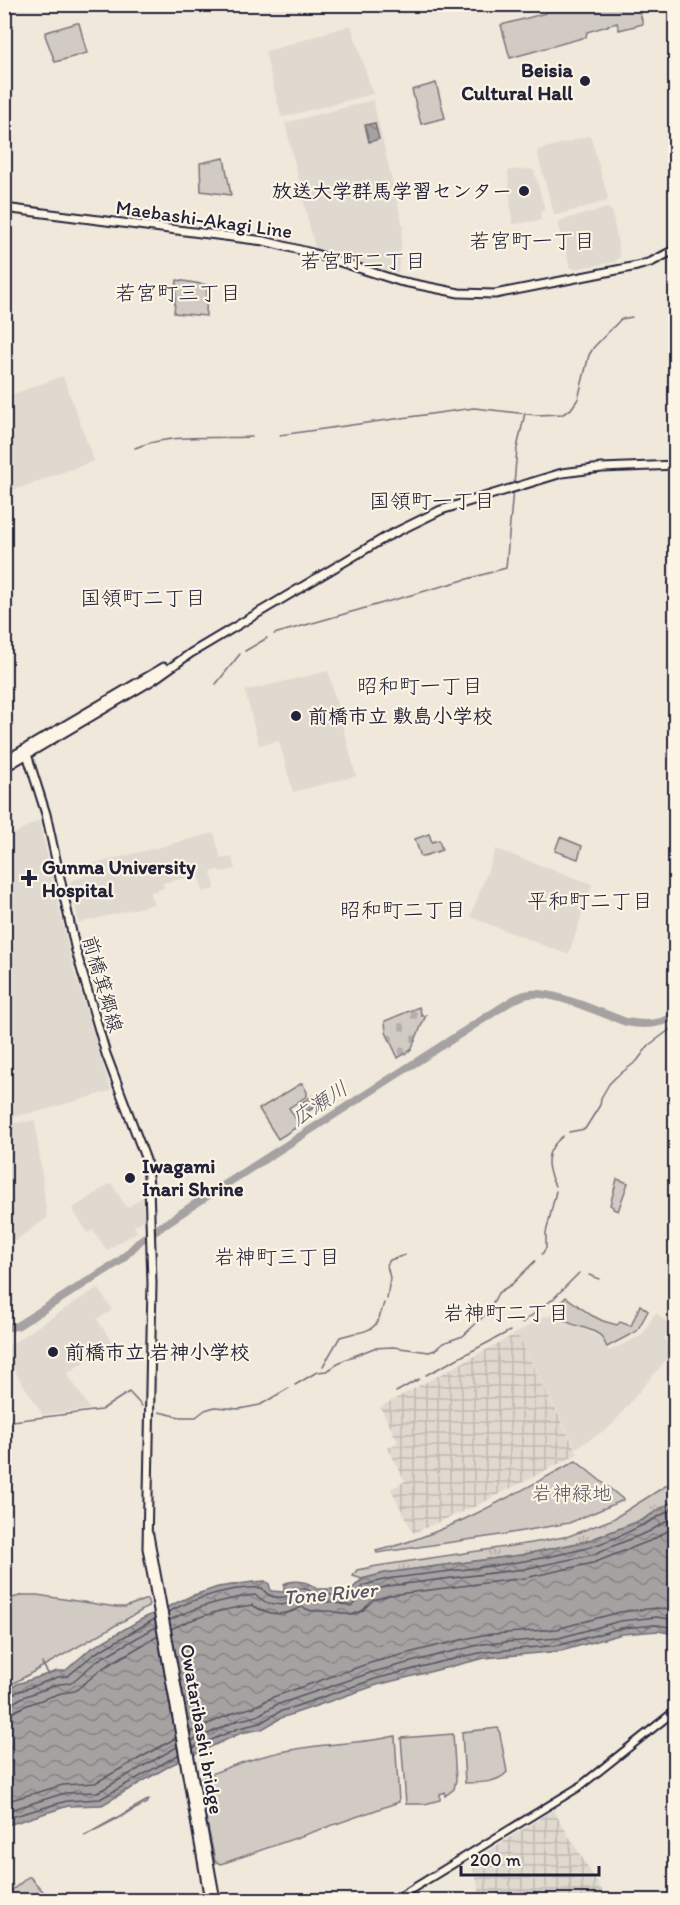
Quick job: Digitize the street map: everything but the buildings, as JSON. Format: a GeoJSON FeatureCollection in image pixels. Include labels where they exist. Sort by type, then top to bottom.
{"type":"FeatureCollection","features":[{"type":"Feature","properties":{"kind":"main road","name":"Maebashi-Akagi Line"},"geometry":{"type":"LineString","coordinates":[[4,208],[264,241],[312,253],[399,281],[459,293],[495,294],[637,266],[651,262],[675,249]]}},
{"type":"Feature","properties":{"kind":"main road"},"geometry":{"type":"LineString","coordinates":[[4,761],[153,680],[185,657],[386,537],[441,510],[562,473],[602,468],[675,465]]}},
{"type":"Feature","properties":{"kind":"main road"},"geometry":{"type":"LineString","coordinates":[[4,768],[26,751]]}},
{"type":"Feature","properties":{"kind":"main road","name":"前橋箕郷線"},"geometry":{"type":"LineString","coordinates":[[26,751],[46,814],[74,939],[103,1044],[119,1093],[146,1160],[152,1238],[147,1527],[152,1563]]}},
{"type":"Feature","properties":{"kind":"main road","name":"Owataribashi bridge"},"geometry":{"type":"LineString","coordinates":[[152,1563],[209,1900]]}},
{"type":"Feature","properties":{"kind":"main road","name":"Owataribashi bridge"},"geometry":{"type":"LineString","coordinates":[[152,1563],[216,1900]]}},
{"type":"Feature","properties":{"kind":"main road"},"geometry":{"type":"LineString","coordinates":[[394,1900],[579,1787],[675,1710]]}},
{"type":"Feature","properties":{"kind":"shaded area"},"geometry":{"type":"Polygon","coordinates":[[[351,25],[373,94],[281,116],[265,52],[351,25]]]}},
{"type":"Feature","properties":{"kind":"shaded area"},"geometry":{"type":"Polygon","coordinates":[[[373,100],[403,227],[398,273],[315,249],[285,123],[373,100]]]}},
{"type":"Feature","properties":{"kind":"shaded area"},"geometry":{"type":"Polygon","coordinates":[[[589,136],[607,201],[554,214],[537,152],[589,136]]]}},
{"type":"Feature","properties":{"kind":"shaded area","name":"放送大学群馬学習センター"},"geometry":{"type":"Polygon","coordinates":[[[531,169],[534,171],[545,210],[540,212],[541,220],[513,224],[508,172],[531,169]]]}},
{"type":"Feature","properties":{"kind":"shaded area"},"geometry":{"type":"Polygon","coordinates":[[[607,208],[612,211],[620,257],[615,262],[574,269],[570,267],[559,221],[607,208]]]}},
{"type":"Feature","properties":{"kind":"shaded area"},"geometry":{"type":"Polygon","coordinates":[[[63,376],[94,461],[5,493],[5,397],[63,376]]]}},
{"type":"Feature","properties":{"kind":"shaded area","name":"前橋市立 敷島小学校"},"geometry":{"type":"Polygon","coordinates":[[[328,671],[356,776],[293,792],[279,741],[259,745],[245,691],[328,671]]]}},
{"type":"Feature","properties":{"kind":"shaded area"},"geometry":{"type":"Polygon","coordinates":[[[39,820],[71,960],[111,1091],[40,1111],[5,1118],[5,839],[39,820]]]}},
{"type":"Feature","properties":{"kind":"shaded area"},"geometry":{"type":"Polygon","coordinates":[[[214,833],[221,859],[232,857],[235,869],[211,872],[215,889],[203,892],[199,875],[163,883],[164,888],[151,892],[154,904],[79,923],[70,881],[84,877],[82,867],[214,833]]]}},
{"type":"Feature","properties":{"kind":"shaded area"},"geometry":{"type":"Polygon","coordinates":[[[496,849],[592,884],[569,953],[566,954],[473,918],[471,915],[496,849]]]}},
{"type":"Feature","properties":{"kind":"shaded area"},"geometry":{"type":"Polygon","coordinates":[[[35,1120],[47,1218],[5,1248],[5,1125],[35,1120]]]}},
{"type":"Feature","properties":{"kind":"shaded area"},"geometry":{"type":"Polygon","coordinates":[[[111,1183],[127,1208],[143,1197],[144,1220],[134,1226],[137,1232],[107,1250],[93,1230],[88,1233],[72,1209],[111,1183]]]}},
{"type":"Feature","properties":{"kind":"shaded area","name":"前橋市立 岩神小学校"},"geometry":{"type":"Polygon","coordinates":[[[97,1288],[111,1311],[97,1319],[113,1344],[67,1373],[90,1409],[43,1415],[5,1356],[5,1348],[97,1288]]]}},
{"type":"Feature","properties":{"kind":"shaded area"},"geometry":{"type":"Polygon","coordinates":[[[556,1312],[563,1320],[601,1337],[609,1351],[642,1335],[654,1315],[657,1314],[669,1324],[671,1329],[664,1338],[673,1351],[610,1427],[576,1448],[517,1333],[544,1316],[549,1317],[556,1312]]]}},
{"type":"Feature","properties":{"kind":"shaded area"},"geometry":{"type":"Polygon","coordinates":[[[517,1333],[578,1454],[474,1507],[413,1533],[391,1489],[405,1481],[388,1448],[398,1442],[380,1407],[517,1333]]]}},
{"type":"Feature","properties":{"kind":"shaded area"},"geometry":{"type":"Polygon","coordinates":[[[553,1810],[608,1900],[482,1900],[472,1864],[474,1860],[553,1810]]]}},
{"type":"Feature","properties":{"kind":"green space"},"geometry":{"type":"Polygon","coordinates":[[[544,5],[638,5],[643,24],[619,30],[617,23],[587,32],[586,37],[510,58],[501,25],[546,13],[544,5]]]}},
{"type":"Feature","properties":{"kind":"green space"},"geometry":{"type":"Polygon","coordinates":[[[79,23],[87,53],[55,62],[45,35],[46,32],[79,23]]]}},
{"type":"Feature","properties":{"kind":"green space"},"geometry":{"type":"Polygon","coordinates":[[[436,83],[445,118],[421,124],[412,90],[436,83]]]}},
{"type":"Feature","properties":{"kind":"green space"},"geometry":{"type":"Polygon","coordinates":[[[224,158],[231,195],[201,191],[200,163],[224,158]]]}},
{"type":"Feature","properties":{"kind":"green space"},"geometry":{"type":"Polygon","coordinates":[[[177,280],[207,285],[206,316],[174,313],[177,280]]]}},
{"type":"Feature","properties":{"kind":"green space"},"geometry":{"type":"Polygon","coordinates":[[[429,834],[432,842],[439,840],[442,850],[421,857],[415,839],[429,834]]]}},
{"type":"Feature","properties":{"kind":"green space"},"geometry":{"type":"Polygon","coordinates":[[[560,837],[582,846],[578,859],[555,851],[560,837]]]}},
{"type":"Feature","properties":{"kind":"green space"},"geometry":{"type":"Polygon","coordinates":[[[419,1007],[422,1016],[426,1015],[411,1050],[398,1058],[386,1032],[385,1021],[419,1007]]]}},
{"type":"Feature","properties":{"kind":"green space"},"geometry":{"type":"Polygon","coordinates":[[[302,1083],[307,1096],[289,1108],[300,1125],[278,1139],[259,1109],[302,1083]]]}},
{"type":"Feature","properties":{"kind":"green space"},"geometry":{"type":"Polygon","coordinates":[[[617,1179],[628,1183],[618,1211],[610,1205],[617,1179]]]}},
{"type":"Feature","properties":{"kind":"green space"},"geometry":{"type":"Polygon","coordinates":[[[566,1297],[591,1315],[617,1325],[620,1322],[631,1326],[640,1305],[648,1311],[637,1331],[607,1347],[597,1333],[570,1323],[559,1315],[556,1308],[566,1297]]]}},
{"type":"Feature","properties":{"kind":"green space","name":"岩神緑地"},"geometry":{"type":"Polygon","coordinates":[[[576,1461],[624,1500],[569,1523],[377,1553],[376,1551],[428,1535],[454,1524],[576,1461]]]}},
{"type":"Feature","properties":{"kind":"green space"},"geometry":{"type":"Polygon","coordinates":[[[675,1480],[674,1501],[642,1520],[587,1541],[521,1555],[385,1573],[362,1579],[353,1576],[357,1570],[377,1566],[569,1536],[613,1519],[675,1480]]]}},
{"type":"Feature","properties":{"kind":"green space"},"geometry":{"type":"Polygon","coordinates":[[[23,1595],[116,1607],[125,1607],[147,1599],[149,1604],[148,1607],[5,1688],[5,1600],[23,1595]]]}},
{"type":"Feature","properties":{"kind":"green space"},"geometry":{"type":"Polygon","coordinates":[[[498,1728],[507,1772],[493,1780],[465,1783],[462,1732],[498,1728]]]}},
{"type":"Feature","properties":{"kind":"green space"},"geometry":{"type":"Polygon","coordinates":[[[453,1734],[456,1780],[454,1789],[445,1796],[445,1792],[440,1794],[440,1800],[425,1804],[406,1804],[401,1738],[453,1734]]]}},
{"type":"Feature","properties":{"kind":"green space"},"geometry":{"type":"Polygon","coordinates":[[[395,1736],[399,1802],[227,1862],[220,1864],[215,1861],[198,1780],[271,1754],[395,1736]]]}},
{"type":"Feature","properties":{"kind":"green space"},"geometry":{"type":"Polygon","coordinates":[[[149,1800],[147,1803],[84,1836],[146,1801],[149,1800]]]}},
{"type":"Feature","properties":{"kind":"green space"},"geometry":{"type":"Polygon","coordinates":[[[28,1877],[51,1900],[5,1900],[5,1896],[28,1877]]]}},
{"type":"Feature","properties":{"kind":"water"},"geometry":{"type":"Polygon","coordinates":[[[375,123],[379,139],[369,142],[365,125],[375,123]]]}},
{"type":"Feature","properties":{"kind":"water"},"geometry":{"type":"Polygon","coordinates":[[[312,1096],[318,1105],[304,1114],[298,1105],[312,1096]]]}},
{"type":"Feature","properties":{"kind":"water","name":"Tone River"},"geometry":{"type":"Polygon","coordinates":[[[675,1500],[675,1634],[658,1631],[622,1634],[561,1651],[485,1658],[377,1685],[281,1718],[262,1729],[241,1733],[171,1765],[102,1805],[68,1806],[5,1826],[5,1692],[17,1684],[57,1671],[65,1671],[90,1649],[142,1619],[191,1596],[218,1587],[265,1581],[269,1584],[271,1591],[284,1592],[284,1584],[296,1581],[310,1584],[316,1589],[332,1589],[348,1593],[362,1579],[385,1573],[521,1555],[587,1541],[642,1520],[675,1500]]]}},
{"type":"Feature","properties":{"kind":"waterway"},"geometry":{"type":"LineString","coordinates":[[280,435],[474,408],[536,415],[563,414],[571,409],[578,399],[589,355],[594,347],[621,319],[632,317]]}},
{"type":"Feature","properties":{"kind":"waterway"},"geometry":{"type":"LineString","coordinates":[[514,485],[517,448],[525,413]]}},
{"type":"Feature","properties":{"kind":"waterway"},"geometry":{"type":"LineString","coordinates":[[135,448],[178,438],[252,437]]}},
{"type":"Feature","properties":{"kind":"waterway"},"geometry":{"type":"LineString","coordinates":[[274,634],[506,568],[513,490]]}},
{"type":"Feature","properties":{"kind":"waterway"},"geometry":{"type":"LineString","coordinates":[[245,651],[267,638]]}},
{"type":"Feature","properties":{"kind":"waterway"},"geometry":{"type":"LineString","coordinates":[[216,684],[240,654]]}},
{"type":"Feature","properties":{"kind":"waterway","name":"広瀬川"},"geometry":{"type":"LineString","coordinates":[[4,1328],[17,1326],[120,1261],[141,1240],[198,1202],[513,1000],[531,994],[552,996],[632,1023],[658,1022],[676,1015]]}},
{"type":"Feature","properties":{"kind":"waterway"},"geometry":{"type":"LineString","coordinates":[[672,1018],[673,1025]]}},
{"type":"Feature","properties":{"kind":"waterway"},"geometry":{"type":"LineString","coordinates":[[569,1132],[585,1129],[600,1105],[601,1098],[609,1084],[637,1061],[649,1045],[672,1028]]}},
{"type":"Feature","properties":{"kind":"waterway"},"geometry":{"type":"LineString","coordinates":[[555,1186],[549,1172],[548,1159],[552,1147],[563,1136]]}},
{"type":"Feature","properties":{"kind":"waterway"},"geometry":{"type":"LineString","coordinates":[[542,1254],[546,1248],[546,1233],[556,1191]]}},
{"type":"Feature","properties":{"kind":"waterway"},"geometry":{"type":"LineString","coordinates":[[387,1299],[390,1278],[387,1265],[390,1260],[405,1255]]}},
{"type":"Feature","properties":{"kind":"waterway"},"geometry":{"type":"LineString","coordinates":[[295,1385],[317,1372],[327,1371],[344,1360],[374,1348],[393,1347],[429,1352],[443,1343],[463,1336],[488,1312],[498,1293],[512,1284],[535,1261]]}},
{"type":"Feature","properties":{"kind":"waterway"},"geometry":{"type":"LineString","coordinates":[[522,1323],[553,1299],[579,1273]]}},
{"type":"Feature","properties":{"kind":"waterway"},"geometry":{"type":"LineString","coordinates":[[589,1275],[599,1279]]}},
{"type":"Feature","properties":{"kind":"waterway"},"geometry":{"type":"LineString","coordinates":[[357,1333],[376,1324],[384,1303]]}},
{"type":"Feature","properties":{"kind":"waterway"},"geometry":{"type":"LineString","coordinates":[[426,1375],[510,1331]]}},
{"type":"Feature","properties":{"kind":"waterway"},"geometry":{"type":"LineString","coordinates":[[323,1366],[340,1337],[355,1333]]}},
{"type":"Feature","properties":{"kind":"waterway"},"geometry":{"type":"LineString","coordinates":[[396,1392],[419,1379]]}},
{"type":"Feature","properties":{"kind":"waterway"},"geometry":{"type":"LineString","coordinates":[[159,1412],[180,1417],[196,1417],[205,1410],[215,1407],[239,1409],[260,1405],[289,1388]]}},
{"type":"Feature","properties":{"kind":"waterway"},"geometry":{"type":"LineString","coordinates":[[4,1422],[101,1410],[129,1392],[142,1406]]}},
{"type":"Feature","properties":{"kind":"waterway"},"geometry":{"type":"LineString","coordinates":[[42,1663],[49,1675]]}},
{"type":"Feature","properties":{"kind":"place","name":"Beisia Cultural Hall"},"geometry":{"type":"Point","coordinates":[585,81]}},
{"type":"Feature","properties":{"kind":"place","name":"放送大学群馬学習センター"},"geometry":{"type":"Point","coordinates":[524,191]}},
{"type":"Feature","properties":{"kind":"place","name":"前橋市立 敷島小学校"},"geometry":{"type":"Point","coordinates":[296,716]}},
{"type":"Feature","properties":{"kind":"place","name":"Gunma University Hospital"},"geometry":{"type":"Point","coordinates":[29,878]}},
{"type":"Feature","properties":{"kind":"place","name":"Iwagami Inari Shrine"},"geometry":{"type":"Point","coordinates":[130,1178]}},
{"type":"Feature","properties":{"kind":"place","name":"前橋市立 岩神小学校"},"geometry":{"type":"Point","coordinates":[53,1352]}},
{"type":"Feature","properties":{"kind":"district","name":"若宮町一丁目"},"geometry":{"type":"Point","coordinates":[532,240]}},
{"type":"Feature","properties":{"kind":"district","name":"若宮町二丁目"},"geometry":{"type":"Point","coordinates":[363,260]}},
{"type":"Feature","properties":{"kind":"district","name":"若宮町三丁目"},"geometry":{"type":"Point","coordinates":[178,292]}},
{"type":"Feature","properties":{"kind":"district","name":"国領町一丁目"},"geometry":{"type":"Point","coordinates":[432,500]}},
{"type":"Feature","properties":{"kind":"district","name":"国領町二丁目"},"geometry":{"type":"Point","coordinates":[143,597]}},
{"type":"Feature","properties":{"kind":"district","name":"昭和町一丁目"},"geometry":{"type":"Point","coordinates":[420,685]}},
{"type":"Feature","properties":{"kind":"district","name":"平和町二丁目"},"geometry":{"type":"Point","coordinates":[590,900]}},
{"type":"Feature","properties":{"kind":"district","name":"昭和町二丁目"},"geometry":{"type":"Point","coordinates":[403,909]}},
{"type":"Feature","properties":{"kind":"district","name":"岩神町三丁目"},"geometry":{"type":"Point","coordinates":[277,1256]}},
{"type":"Feature","properties":{"kind":"district","name":"岩神町二丁目"},"geometry":{"type":"Point","coordinates":[506,1312]}}]}
